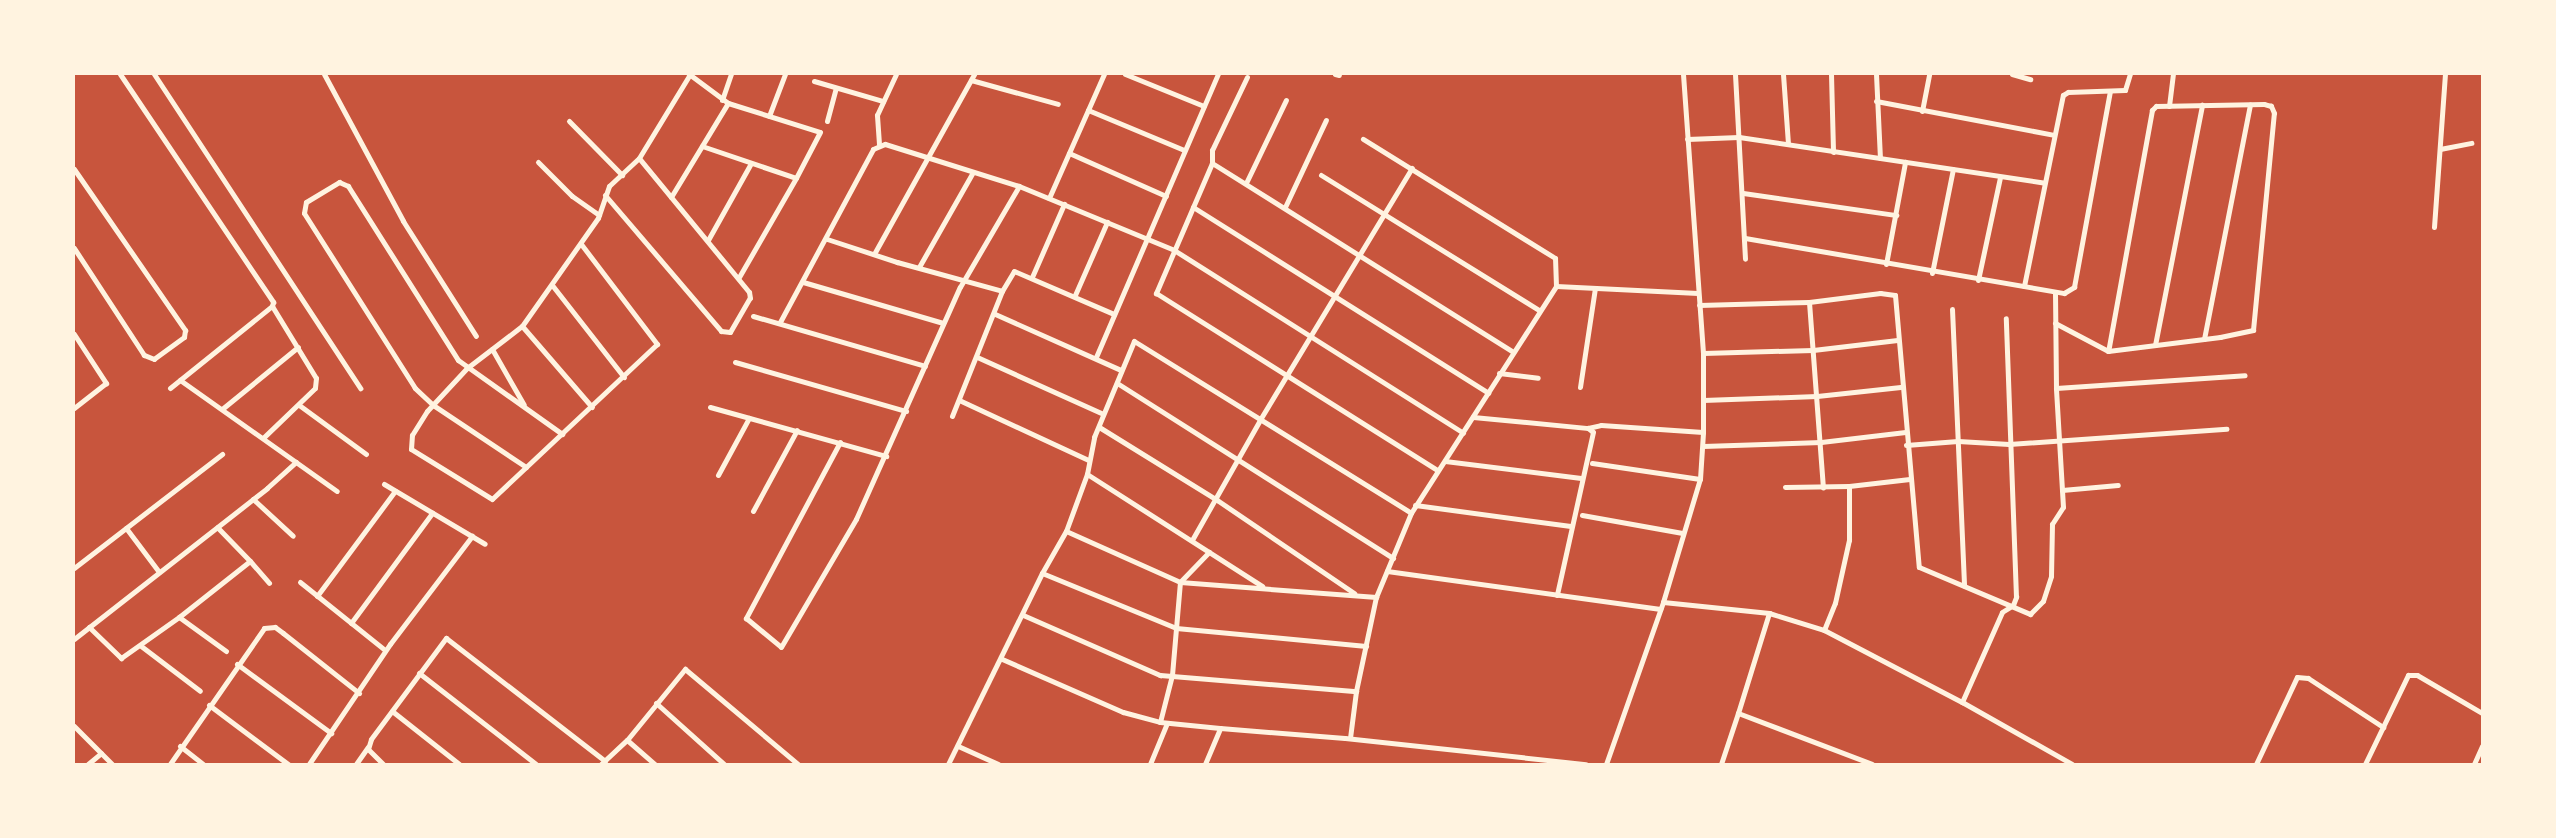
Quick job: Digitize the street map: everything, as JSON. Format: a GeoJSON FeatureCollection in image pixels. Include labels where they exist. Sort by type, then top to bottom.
{"type":"FeatureCollection","features":[{"type":"Feature","properties":{"kind":"street"},"geometry":{"type":"LineString","coordinates":[[121,74],[273,302],[272,306],[317,383],[299,405],[263,438]]}},
{"type":"Feature","properties":{"kind":"street"},"geometry":{"type":"LineString","coordinates":[[154,74],[360,388]]}},
{"type":"Feature","properties":{"kind":"street"},"geometry":{"type":"LineString","coordinates":[[324,74],[403,220],[476,336]]}},
{"type":"Feature","properties":{"kind":"street"},"geometry":{"type":"LineString","coordinates":[[581,244],[657,343],[492,499],[411,449],[412,435],[433,405],[467,368],[522,326],[581,244],[599,215],[609,186],[639,158],[690,74],[725,102],[820,132],[739,277]]}},
{"type":"Feature","properties":{"kind":"street"},"geometry":{"type":"LineString","coordinates":[[671,197],[725,102],[731,74]]}},
{"type":"Feature","properties":{"kind":"street"},"geometry":{"type":"LineString","coordinates":[[769,116],[785,74]]}},
{"type":"Feature","properties":{"kind":"street"},"geometry":{"type":"LineString","coordinates":[[879,144],[877,115],[896,74]]}},
{"type":"Feature","properties":{"kind":"street"},"geometry":{"type":"LineString","coordinates":[[874,254],[974,74]]}},
{"type":"Feature","properties":{"kind":"street"},"geometry":{"type":"LineString","coordinates":[[1049,198],[1104,74]]}},
{"type":"Feature","properties":{"kind":"street"},"geometry":{"type":"LineString","coordinates":[[1125,74],[1204,106]]}},
{"type":"Feature","properties":{"kind":"street"},"geometry":{"type":"LineString","coordinates":[[1096,357],[1218,74]]}},
{"type":"Feature","properties":{"kind":"street"},"geometry":{"type":"LineString","coordinates":[[1606,765],[1663,602],[1700,479],[1703,446],[1703,353],[1683,74]]}},
{"type":"Feature","properties":{"kind":"street"},"geometry":{"type":"LineString","coordinates":[[1735,74],[1745,259]]}},
{"type":"Feature","properties":{"kind":"street"},"geometry":{"type":"LineString","coordinates":[[1783,74],[1787,144]]}},
{"type":"Feature","properties":{"kind":"street"},"geometry":{"type":"LineString","coordinates":[[1831,74],[1833,152]]}},
{"type":"Feature","properties":{"kind":"street"},"geometry":{"type":"LineString","coordinates":[[1875,74],[1880,158]]}},
{"type":"Feature","properties":{"kind":"street"},"geometry":{"type":"LineString","coordinates":[[1922,111],[1929,74]]}},
{"type":"Feature","properties":{"kind":"street"},"geometry":{"type":"LineString","coordinates":[[2012,74],[2030,79]]}},
{"type":"Feature","properties":{"kind":"street"},"geometry":{"type":"LineString","coordinates":[[2024,286],[2063,95],[2068,92],[2125,90],[2130,74]]}},
{"type":"Feature","properties":{"kind":"street"},"geometry":{"type":"LineString","coordinates":[[2169,106],[2173,74]]}},
{"type":"Feature","properties":{"kind":"street"},"geometry":{"type":"LineString","coordinates":[[2434,228],[2445,74]]}},
{"type":"Feature","properties":{"kind":"street"},"geometry":{"type":"LineString","coordinates":[[1247,77],[1212,150],[1212,163],[1156,288],[1158,297],[1437,470]]}},
{"type":"Feature","properties":{"kind":"street"},"geometry":{"type":"LineString","coordinates":[[971,80],[1058,104]]}},
{"type":"Feature","properties":{"kind":"street"},"geometry":{"type":"LineString","coordinates":[[814,81],[883,101]]}},
{"type":"Feature","properties":{"kind":"street"},"geometry":{"type":"LineString","coordinates":[[827,121],[836,88]]}},
{"type":"Feature","properties":{"kind":"street"},"geometry":{"type":"LineString","coordinates":[[1745,238],[1932,273],[2064,293],[2074,287],[2110,91]]}},
{"type":"Feature","properties":{"kind":"street"},"geometry":{"type":"LineString","coordinates":[[1246,183],[1286,100]]}},
{"type":"Feature","properties":{"kind":"street"},"geometry":{"type":"LineString","coordinates":[[1876,101],[2054,135]]}},
{"type":"Feature","properties":{"kind":"street"},"geometry":{"type":"LineString","coordinates":[[2204,339],[2250,104]]}},
{"type":"Feature","properties":{"kind":"street"},"geometry":{"type":"LineString","coordinates":[[2056,323],[2108,352],[2248,333],[2255,324],[2274,110],[2264,104],[2156,106],[2151,115],[2108,352]]}},
{"type":"Feature","properties":{"kind":"street"},"geometry":{"type":"LineString","coordinates":[[2155,345],[2202,105]]}},
{"type":"Feature","properties":{"kind":"street"},"geometry":{"type":"LineString","coordinates":[[1088,110],[1184,150]]}},
{"type":"Feature","properties":{"kind":"street"},"geometry":{"type":"LineString","coordinates":[[1285,207],[1326,120]]}},
{"type":"Feature","properties":{"kind":"street"},"geometry":{"type":"LineString","coordinates":[[569,121],[622,175]]}},
{"type":"Feature","properties":{"kind":"street"},"geometry":{"type":"LineString","coordinates":[[1687,139],[1739,136],[2045,183]]}},
{"type":"Feature","properties":{"kind":"street"},"geometry":{"type":"LineString","coordinates":[[1350,738],[1356,691],[1376,597],[1411,513],[1556,286],[1555,258],[1363,139]]}},
{"type":"Feature","properties":{"kind":"street"},"geometry":{"type":"LineString","coordinates":[[879,144],[1019,186],[1174,250],[1463,433]]}},
{"type":"Feature","properties":{"kind":"street"},"geometry":{"type":"LineString","coordinates":[[780,323],[873,149],[879,144]]}},
{"type":"Feature","properties":{"kind":"street"},"geometry":{"type":"LineString","coordinates":[[2440,149],[2471,144]]}},
{"type":"Feature","properties":{"kind":"street"},"geometry":{"type":"LineString","coordinates":[[702,146],[796,178]]}},
{"type":"Feature","properties":{"kind":"street"},"geometry":{"type":"LineString","coordinates":[[1069,153],[1166,196]]}},
{"type":"Feature","properties":{"kind":"street"},"geometry":{"type":"LineString","coordinates":[[605,195],[725,334],[730,331],[750,298],[739,277],[639,158]]}},
{"type":"Feature","properties":{"kind":"street"},"geometry":{"type":"LineString","coordinates":[[538,162],[572,196],[599,215]]}},
{"type":"Feature","properties":{"kind":"street"},"geometry":{"type":"LineString","coordinates":[[1886,264],[1905,162]]}},
{"type":"Feature","properties":{"kind":"street"},"geometry":{"type":"LineString","coordinates":[[708,240],[751,163]]}},
{"type":"Feature","properties":{"kind":"street"},"geometry":{"type":"LineString","coordinates":[[1212,163],[1360,253],[1513,352]]}},
{"type":"Feature","properties":{"kind":"street"},"geometry":{"type":"LineString","coordinates":[[1192,540],[1310,335],[1412,168]]}},
{"type":"Feature","properties":{"kind":"street"},"geometry":{"type":"LineString","coordinates":[[74,169],[185,330],[184,337],[154,359],[145,355],[74,248]]}},
{"type":"Feature","properties":{"kind":"street"},"geometry":{"type":"LineString","coordinates":[[1932,273],[1953,169]]}},
{"type":"Feature","properties":{"kind":"street"},"geometry":{"type":"LineString","coordinates":[[919,267],[973,172]]}},
{"type":"Feature","properties":{"kind":"street"},"geometry":{"type":"LineString","coordinates":[[1321,175],[1539,310]]}},
{"type":"Feature","properties":{"kind":"street"},"geometry":{"type":"LineString","coordinates":[[1978,280],[2000,177]]}},
{"type":"Feature","properties":{"kind":"street"},"geometry":{"type":"LineString","coordinates":[[526,467],[433,405],[415,387],[304,213],[306,202],[340,182],[348,186],[454,353],[467,368],[562,434]]}},
{"type":"Feature","properties":{"kind":"street"},"geometry":{"type":"LineString","coordinates":[[840,442],[746,618],[780,647],[856,519],[943,324],[1019,186]]}},
{"type":"Feature","properties":{"kind":"street"},"geometry":{"type":"LineString","coordinates":[[1743,192],[1896,215]]}},
{"type":"Feature","properties":{"kind":"street"},"geometry":{"type":"LineString","coordinates":[[1032,276],[1064,204]]}},
{"type":"Feature","properties":{"kind":"street"},"geometry":{"type":"LineString","coordinates":[[1194,207],[1336,294],[1488,393]]}},
{"type":"Feature","properties":{"kind":"street"},"geometry":{"type":"LineString","coordinates":[[1075,295],[1107,222]]}},
{"type":"Feature","properties":{"kind":"street"},"geometry":{"type":"LineString","coordinates":[[827,239],[1002,291]]}},
{"type":"Feature","properties":{"kind":"street"},"geometry":{"type":"LineString","coordinates":[[952,416],[1002,291],[1014,271],[1032,276],[1114,314]]}},
{"type":"Feature","properties":{"kind":"street"},"geometry":{"type":"LineString","coordinates":[[803,282],[943,324]]}},
{"type":"Feature","properties":{"kind":"street"},"geometry":{"type":"LineString","coordinates":[[552,285],[624,377]]}},
{"type":"Feature","properties":{"kind":"street"},"geometry":{"type":"LineString","coordinates":[[1556,286],[1698,293]]}},
{"type":"Feature","properties":{"kind":"street"},"geometry":{"type":"LineString","coordinates":[[1580,387],[1595,288]]}},
{"type":"Feature","properties":{"kind":"street"},"geometry":{"type":"LineString","coordinates":[[1699,304],[1809,303],[1880,293],[1895,295],[1906,445],[1919,567],[2008,608],[2030,614],[2043,601],[2051,576],[2052,524],[2063,507],[2056,388],[2055,292]]}},
{"type":"Feature","properties":{"kind":"street"},"geometry":{"type":"LineString","coordinates":[[1809,303],[1823,487]]}},
{"type":"Feature","properties":{"kind":"street"},"geometry":{"type":"LineString","coordinates":[[170,388],[272,306]]}},
{"type":"Feature","properties":{"kind":"street"},"geometry":{"type":"LineString","coordinates":[[1952,309],[1964,586]]}},
{"type":"Feature","properties":{"kind":"street"},"geometry":{"type":"LineString","coordinates":[[995,314],[1121,370]]}},
{"type":"Feature","properties":{"kind":"street"},"geometry":{"type":"LineString","coordinates":[[753,316],[925,366]]}},
{"type":"Feature","properties":{"kind":"street"},"geometry":{"type":"LineString","coordinates":[[1962,702],[2002,612],[2016,597],[2006,318]]}},
{"type":"Feature","properties":{"kind":"street"},"geometry":{"type":"LineString","coordinates":[[522,326],[592,407]]}},
{"type":"Feature","properties":{"kind":"street"},"geometry":{"type":"LineString","coordinates":[[74,334],[106,383],[74,408]]}},
{"type":"Feature","properties":{"kind":"street"},"geometry":{"type":"LineString","coordinates":[[1703,353],[1813,350],[1897,340]]}},
{"type":"Feature","properties":{"kind":"street"},"geometry":{"type":"LineString","coordinates":[[948,765],[1042,573],[1066,531],[1087,474],[1088,460],[1103,414],[1134,341],[1141,342],[1411,513]]}},
{"type":"Feature","properties":{"kind":"street"},"geometry":{"type":"LineString","coordinates":[[222,409],[298,347]]}},
{"type":"Feature","properties":{"kind":"street"},"geometry":{"type":"LineString","coordinates":[[492,349],[525,408]]}},
{"type":"Feature","properties":{"kind":"street"},"geometry":{"type":"LineString","coordinates":[[977,357],[1103,414]]}},
{"type":"Feature","properties":{"kind":"street"},"geometry":{"type":"LineString","coordinates":[[735,362],[906,411]]}},
{"type":"Feature","properties":{"kind":"street"},"geometry":{"type":"LineString","coordinates":[[1499,373],[1538,378]]}},
{"type":"Feature","properties":{"kind":"street"},"geometry":{"type":"LineString","coordinates":[[2056,388],[2245,375]]}},
{"type":"Feature","properties":{"kind":"street"},"geometry":{"type":"LineString","coordinates":[[180,380],[337,491]]}},
{"type":"Feature","properties":{"kind":"street"},"geometry":{"type":"LineString","coordinates":[[1117,383],[1239,457],[1393,558]]}},
{"type":"Feature","properties":{"kind":"street"},"geometry":{"type":"LineString","coordinates":[[1703,400],[1817,397],[1901,387]]}},
{"type":"Feature","properties":{"kind":"street"},"geometry":{"type":"LineString","coordinates":[[959,400],[1088,460]]}},
{"type":"Feature","properties":{"kind":"street"},"geometry":{"type":"LineString","coordinates":[[299,405],[366,454]]}},
{"type":"Feature","properties":{"kind":"street"},"geometry":{"type":"LineString","coordinates":[[710,407],[886,456]]}},
{"type":"Feature","properties":{"kind":"street"},"geometry":{"type":"LineString","coordinates":[[1474,417],[1590,429],[1610,425],[1703,432]]}},
{"type":"Feature","properties":{"kind":"street"},"geometry":{"type":"LineString","coordinates":[[718,475],[749,418]]}},
{"type":"Feature","properties":{"kind":"street"},"geometry":{"type":"LineString","coordinates":[[1099,427],[1217,500],[1356,595]]}},
{"type":"Feature","properties":{"kind":"street"},"geometry":{"type":"LineString","coordinates":[[1557,595],[1590,429]]}},
{"type":"Feature","properties":{"kind":"street"},"geometry":{"type":"LineString","coordinates":[[1906,445],[1958,441],[2009,443],[2227,429]]}},
{"type":"Feature","properties":{"kind":"street"},"geometry":{"type":"LineString","coordinates":[[753,511],[797,430]]}},
{"type":"Feature","properties":{"kind":"street"},"geometry":{"type":"LineString","coordinates":[[1703,446],[1821,442],[1905,432]]}},
{"type":"Feature","properties":{"kind":"street"},"geometry":{"type":"LineString","coordinates":[[74,568],[222,454]]}},
{"type":"Feature","properties":{"kind":"street"},"geometry":{"type":"LineString","coordinates":[[1445,461],[1581,478]]}},
{"type":"Feature","properties":{"kind":"street"},"geometry":{"type":"LineString","coordinates":[[74,639],[254,499],[296,462]]}},
{"type":"Feature","properties":{"kind":"street"},"geometry":{"type":"LineString","coordinates":[[1592,464],[1700,479]]}},
{"type":"Feature","properties":{"kind":"street"},"geometry":{"type":"LineString","coordinates":[[1087,474],[1264,587]]}},
{"type":"Feature","properties":{"kind":"street"},"geometry":{"type":"LineString","coordinates":[[1785,486],[1823,487],[1910,480]]}},
{"type":"Feature","properties":{"kind":"street"},"geometry":{"type":"LineString","coordinates":[[384,484],[485,544]]}},
{"type":"Feature","properties":{"kind":"street"},"geometry":{"type":"LineString","coordinates":[[1825,630],[1835,603],[1849,540],[1849,485]]}},
{"type":"Feature","properties":{"kind":"street"},"geometry":{"type":"LineString","coordinates":[[2062,490],[2118,485]]}},
{"type":"Feature","properties":{"kind":"street"},"geometry":{"type":"LineString","coordinates":[[317,596],[395,491]]}},
{"type":"Feature","properties":{"kind":"street"},"geometry":{"type":"LineString","coordinates":[[254,499],[293,536]]}},
{"type":"Feature","properties":{"kind":"street"},"geometry":{"type":"LineString","coordinates":[[1415,505],[1571,526]]}},
{"type":"Feature","properties":{"kind":"street"},"geometry":{"type":"LineString","coordinates":[[351,623],[432,513]]}},
{"type":"Feature","properties":{"kind":"street"},"geometry":{"type":"LineString","coordinates":[[1582,515],[1682,533]]}},
{"type":"Feature","properties":{"kind":"street"},"geometry":{"type":"LineString","coordinates":[[217,527],[269,583]]}},
{"type":"Feature","properties":{"kind":"street"},"geometry":{"type":"LineString","coordinates":[[126,528],[159,572]]}},
{"type":"Feature","properties":{"kind":"street"},"geometry":{"type":"LineString","coordinates":[[1066,531],[1180,582],[1376,597]]}},
{"type":"Feature","properties":{"kind":"street"},"geometry":{"type":"LineString","coordinates":[[309,765],[386,650],[472,536]]}},
{"type":"Feature","properties":{"kind":"street"},"geometry":{"type":"LineString","coordinates":[[1150,765],[1164,722],[1172,675],[1180,582],[1209,552]]}},
{"type":"Feature","properties":{"kind":"street"},"geometry":{"type":"LineString","coordinates":[[89,627],[121,658],[141,646],[250,561]]}},
{"type":"Feature","properties":{"kind":"street"},"geometry":{"type":"LineString","coordinates":[[1387,571],[1660,609]]}},
{"type":"Feature","properties":{"kind":"street"},"geometry":{"type":"LineString","coordinates":[[1042,573],[1177,628],[1366,646]]}},
{"type":"Feature","properties":{"kind":"street"},"geometry":{"type":"LineString","coordinates":[[300,582],[386,650]]}},
{"type":"Feature","properties":{"kind":"street"},"geometry":{"type":"LineString","coordinates":[[1663,602],[1769,613],[1825,630],[1962,702],[2072,765]]}},
{"type":"Feature","properties":{"kind":"street"},"geometry":{"type":"LineString","coordinates":[[1721,765],[1769,613]]}},
{"type":"Feature","properties":{"kind":"street"},"geometry":{"type":"LineString","coordinates":[[1023,615],[1144,670],[1172,675],[1356,691]]}},
{"type":"Feature","properties":{"kind":"street"},"geometry":{"type":"LineString","coordinates":[[179,617],[226,651]]}},
{"type":"Feature","properties":{"kind":"street"},"geometry":{"type":"LineString","coordinates":[[170,765],[180,746],[264,628],[275,627],[359,693]]}},
{"type":"Feature","properties":{"kind":"street"},"geometry":{"type":"LineString","coordinates":[[356,765],[442,640],[449,639],[603,763],[626,740],[682,671],[688,669],[798,765]]}},
{"type":"Feature","properties":{"kind":"street"},"geometry":{"type":"LineString","coordinates":[[141,646],[200,691]]}},
{"type":"Feature","properties":{"kind":"street"},"geometry":{"type":"LineString","coordinates":[[1002,659],[1123,712],[1164,722],[1350,738],[1586,765]]}},
{"type":"Feature","properties":{"kind":"street"},"geometry":{"type":"LineString","coordinates":[[237,664],[331,733]]}},
{"type":"Feature","properties":{"kind":"street"},"geometry":{"type":"LineString","coordinates":[[419,673],[536,765]]}},
{"type":"Feature","properties":{"kind":"street"},"geometry":{"type":"LineString","coordinates":[[2364,765],[2405,678],[2412,674],[2483,713]]}},
{"type":"Feature","properties":{"kind":"street"},"geometry":{"type":"LineString","coordinates":[[2256,765],[2297,677],[2308,678],[2382,727]]}},
{"type":"Feature","properties":{"kind":"street"},"geometry":{"type":"LineString","coordinates":[[656,703],[724,765]]}},
{"type":"Feature","properties":{"kind":"street"},"geometry":{"type":"LineString","coordinates":[[209,705],[288,765]]}},
{"type":"Feature","properties":{"kind":"street"},"geometry":{"type":"LineString","coordinates":[[392,711],[459,765]]}},
{"type":"Feature","properties":{"kind":"street"},"geometry":{"type":"LineString","coordinates":[[1738,713],[1869,764]]}},
{"type":"Feature","properties":{"kind":"street"},"geometry":{"type":"LineString","coordinates":[[74,726],[112,765]]}},
{"type":"Feature","properties":{"kind":"street"},"geometry":{"type":"LineString","coordinates":[[1205,765],[1220,728]]}},
{"type":"Feature","properties":{"kind":"street"},"geometry":{"type":"LineString","coordinates":[[626,740],[655,765]]}},
{"type":"Feature","properties":{"kind":"street"},"geometry":{"type":"LineString","coordinates":[[180,746],[202,765]]}},
{"type":"Feature","properties":{"kind":"street"},"geometry":{"type":"LineString","coordinates":[[958,746],[998,765]]}},
{"type":"Feature","properties":{"kind":"street"},"geometry":{"type":"LineString","coordinates":[[2474,765],[2483,746]]}},
{"type":"Feature","properties":{"kind":"street"},"geometry":{"type":"LineString","coordinates":[[368,747],[371,755],[383,765]]}},
{"type":"Feature","properties":{"kind":"street"},"geometry":{"type":"LineString","coordinates":[[88,765],[101,753]]}}]}
